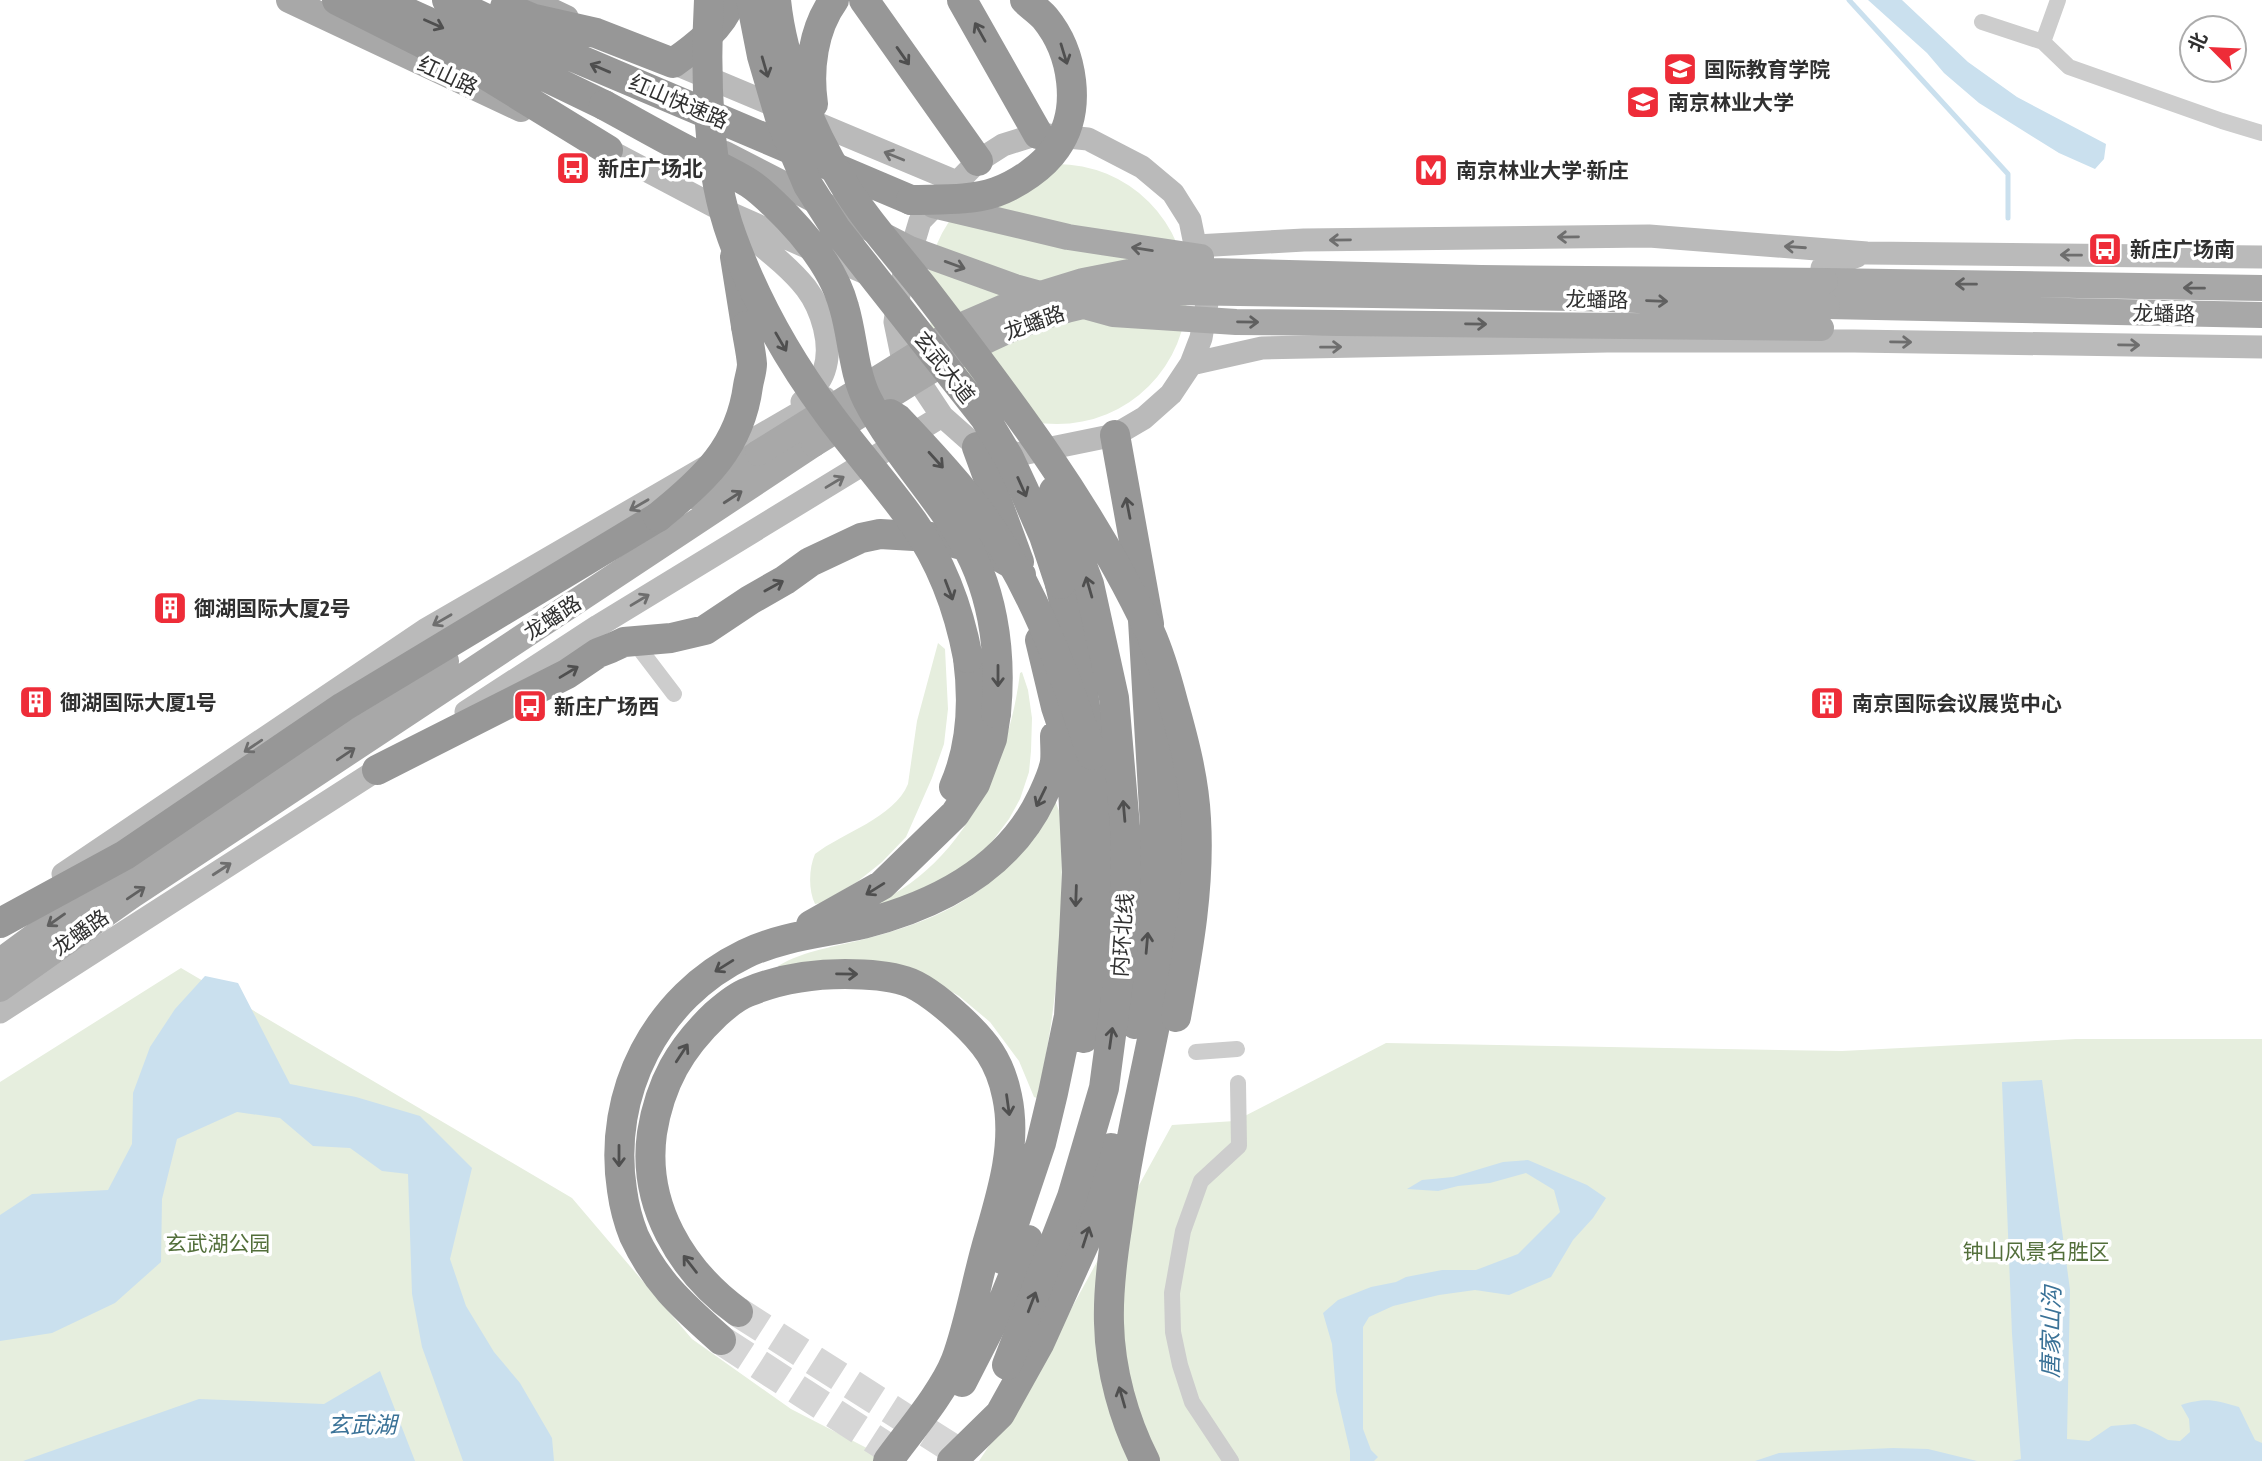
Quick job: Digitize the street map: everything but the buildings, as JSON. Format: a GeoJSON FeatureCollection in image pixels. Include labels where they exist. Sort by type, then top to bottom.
{"type":"FeatureCollection","features":[{"type":"Feature","properties":{"kind":"highway"},"geometry":{"type":"LineString","coordinates":[[337,0],[486,75],[608,150]]}},
{"type":"Feature","properties":{"kind":"highway","name":"红山快速路"},"geometry":{"type":"LineString","coordinates":[[380,0],[499,39],[911,200]]}},
{"type":"Feature","properties":{"kind":"highway","name":"红山快速路"},"geometry":{"type":"LineString","coordinates":[[447,0],[499,39],[604,105],[750,183],[773,203],[811,245],[836,287],[844,307],[857,370],[867,398],[959,532],[974,560],[995,628],[999,672],[984,718]]}},
{"type":"Feature","properties":{"kind":"highway"},"geometry":{"type":"LineString","coordinates":[[488,0],[534,19],[596,33],[673,63],[699,44],[726,16],[732,0]]}},
{"type":"Feature","properties":{"kind":"highway"},"geometry":{"type":"LineString","coordinates":[[0,923],[125,855],[343,707],[658,517],[700,482],[711,469],[737,430],[745,410],[752,365],[731,236],[719,191],[712,136],[708,90],[709,0]]}},
{"type":"Feature","properties":{"kind":"highway","name":"玄武大道"},"geometry":{"type":"LineString","coordinates":[[751,0],[762,56],[777,108],[808,185],[836,229],[985,418],[1023,488],[1044,536],[1060,584],[1080,672],[1092,755]]}},
{"type":"Feature","properties":{"kind":"highway","name":"玄武大道"},"geometry":{"type":"LineString","coordinates":[[776,0],[783,44],[799,92],[848,190],[1004,392]]}},
{"type":"Feature","properties":{"kind":"highway"},"geometry":{"type":"LineString","coordinates":[[818,134],[811,92],[812,61],[818,34],[834,0]]}},
{"type":"Feature","properties":{"kind":"highway"},"geometry":{"type":"LineString","coordinates":[[864,0],[967,172]]}},
{"type":"Feature","properties":{"kind":"highway"},"geometry":{"type":"LineString","coordinates":[[962,0],[1038,134]]}},
{"type":"Feature","properties":{"kind":"highway"},"geometry":{"type":"LineString","coordinates":[[911,200],[965,198],[997,192],[1030,174],[1057,148],[1072,100],[1071,80],[1062,45],[1044,17],[1025,0]]}},
{"type":"Feature","properties":{"kind":"highway"},"geometry":{"type":"LineString","coordinates":[[731,236],[758,299],[794,364],[847,439],[913,522],[941,569],[964,636],[972,689],[992,739],[975,784],[955,814],[883,885],[787,939]]}},
{"type":"Feature","properties":{"kind":"highway"},"geometry":{"type":"LineString","coordinates":[[1004,392],[1075,498],[1145,621],[1161,661],[1184,740],[1193,784],[1197,855],[1192,923],[1176,1017],[1152,1116],[1121,1194]]}},
{"type":"Feature","properties":{"kind":"highway","name":"内环北线"},"geometry":{"type":"LineString","coordinates":[[943,1461],[979,1419],[1007,1365],[1072,1197],[1104,1087],[1124,937],[1126,838],[1114,698],[1089,584],[1051,485],[1004,392]]}},
{"type":"Feature","properties":{"kind":"highway"},"geometry":{"type":"LineString","coordinates":[[867,398],[898,419],[945,470],[985,519],[1029,592],[1055,707],[1066,737],[1072,765],[1077,872],[1069,1016],[1041,1143],[996,1276],[955,1361],[930,1405],[888,1461]]}},
{"type":"Feature","properties":{"kind":"highway"},"geometry":{"type":"LineString","coordinates":[[1115,435],[1141,575],[1179,824],[1180,889],[1121,1194],[1110,1286],[1109,1324],[1113,1364],[1130,1426],[1145,1461]]}},
{"type":"Feature","properties":{"kind":"highway"},"geometry":{"type":"LineString","coordinates":[[977,447],[1029,592],[1059,659],[1092,755]]}},
{"type":"Feature","properties":{"kind":"highway"},"geometry":{"type":"LineString","coordinates":[[377,770],[567,674],[598,653],[624,642],[687,636],[705,630],[810,562],[861,538],[880,534],[914,534],[993,553],[1012,564],[1029,592]]}},
{"type":"Feature","properties":{"kind":"highway"},"geometry":{"type":"LineString","coordinates":[[952,1461],[1000,1414],[1039,1344],[1085,1242],[1107,1169],[1144,973],[1151,899],[1155,826],[1141,575]]}},
{"type":"Feature","properties":{"kind":"highway"},"geometry":{"type":"LineString","coordinates":[[721,1340],[674,1298],[652,1270],[633,1234],[624,1203],[619,1169],[619,1136],[629,1083],[639,1061],[661,1026],[687,996],[703,980],[746,953],[787,939],[863,923],[920,905],[960,886],[992,863],[1028,824],[1050,780],[1055,762],[1055,707]]}},
{"type":"Feature","properties":{"kind":"highway","name":"内环北线"},"geometry":{"type":"LineString","coordinates":[[908,1461],[919,1450],[948,1407],[1002,1304],[1060,1152],[1092,992],[1100,872],[1099,803],[1092,755]]}},
{"type":"Feature","properties":{"kind":"highway"},"geometry":{"type":"LineString","coordinates":[[738,1312],[717,1297],[685,1259],[671,1237],[659,1209],[649,1156],[656,1106],[667,1079],[697,1032],[746,992],[814,974],[863,974],[907,981],[945,1005],[982,1038],[1001,1071],[1008,1098],[1011,1131],[1008,1162],[955,1361]]}},
{"type":"Feature","properties":{"kind":"main road","name":"红山路"},"geometry":{"type":"LineString","coordinates":[[289,0],[608,150]]}},
{"type":"Feature","properties":{"kind":"main road"},"geometry":{"type":"LineString","coordinates":[[528,0],[596,33]]}},
{"type":"Feature","properties":{"kind":"main road"},"geometry":{"type":"LineString","coordinates":[[673,63],[967,172]]}},
{"type":"Feature","properties":{"kind":"main road"},"geometry":{"type":"LineString","coordinates":[[604,105],[691,136],[910,249],[1015,287],[1113,314],[1236,322],[1821,328],[1854,341]]}},
{"type":"Feature","properties":{"kind":"main road"},"geometry":{"type":"LineString","coordinates":[[1038,134],[1088,139],[1142,167],[1173,193],[1190,220],[1207,303],[1201,338],[1191,364],[1171,394],[1144,418],[1115,435],[1023,454],[977,447],[942,416],[902,355],[895,322],[900,288],[920,220],[967,172],[1003,145],[1038,134]]}},
{"type":"Feature","properties":{"kind":"main road"},"geometry":{"type":"LineString","coordinates":[[608,150],[714,206],[900,288]]}},
{"type":"Feature","properties":{"kind":"main road"},"geometry":{"type":"LineString","coordinates":[[911,200],[1068,237],[1189,256],[1280,265],[1822,268],[1867,253]]}},
{"type":"Feature","properties":{"kind":"main road"},"geometry":{"type":"LineString","coordinates":[[714,206],[807,289],[819,313],[828,345],[824,372],[811,393],[782,421]]}},
{"type":"Feature","properties":{"kind":"main road"},"geometry":{"type":"LineString","coordinates":[[1196,246],[1304,240],[1649,236],[1867,253],[2262,257]]}},
{"type":"Feature","properties":{"kind":"main road","name":"龙蟠路"},"geometry":{"type":"LineString","coordinates":[[0,961],[67,912],[572,576],[758,453],[918,352],[967,323],[1017,301],[1083,281],[1129,272],[1171,270],[1467,278],[2262,288]]}},
{"type":"Feature","properties":{"kind":"main road","name":"龙蟠路"},"geometry":{"type":"LineString","coordinates":[[0,989],[133,895],[814,444],[952,357],[1009,330],[1054,313],[1117,298],[1173,292],[1560,298],[2262,315]]}},
{"type":"Feature","properties":{"kind":"main road"},"geometry":{"type":"LineString","coordinates":[[1191,364],[1262,348],[1607,341],[1854,341],[2262,347]]}},
{"type":"Feature","properties":{"kind":"main road"},"geometry":{"type":"LineString","coordinates":[[0,915],[425,630],[782,421],[902,355]]}},
{"type":"Feature","properties":{"kind":"main road","name":"龙蟠路"},"geometry":{"type":"LineString","coordinates":[[0,1012],[598,626],[942,416]]}},
{"type":"Feature","properties":{"kind":"street"},"geometry":{"type":"LineString","coordinates":[[2043,42],[2058,0]]}},
{"type":"Feature","properties":{"kind":"street"},"geometry":{"type":"LineString","coordinates":[[1982,22],[2043,42],[2069,67],[2262,133]]}},
{"type":"Feature","properties":{"kind":"street"},"geometry":{"type":"LineString","coordinates":[[642,652],[674,694]]}},
{"type":"Feature","properties":{"kind":"street"},"geometry":{"type":"LineString","coordinates":[[1196,1052],[1237,1049]]}},
{"type":"Feature","properties":{"kind":"street"},"geometry":{"type":"LineString","coordinates":[[1231,1461],[1192,1402],[1173,1332],[1172,1293],[1183,1231],[1201,1181],[1239,1146],[1238,1083]]}},
{"type":"Feature","properties":{"kind":"green space"},"geometry":{"type":"Polygon","coordinates":[[[1057,164],[1107,174],[1129,186],[1149,202],[1165,222],[1177,244],[1187,294],[1177,344],[1165,366],[1149,386],[1129,402],[1107,414],[1057,424],[1007,414],[985,402],[965,386],[949,366],[937,344],[927,294],[937,244],[949,222],[965,202],[985,186],[1007,174],[1057,164]]]}},
{"type":"Feature","properties":{"kind":"green space"},"geometry":{"type":"Polygon","coordinates":[[[938,643],[945,649],[948,709],[944,744],[906,837],[882,862],[857,882],[815,904],[810,879],[815,854],[880,816],[901,796],[908,784],[917,721],[938,643]]]}},
{"type":"Feature","properties":{"kind":"green space"},"geometry":{"type":"Polygon","coordinates":[[[1022,672],[1032,718],[1031,751],[1029,772],[1020,799],[1009,819],[991,843],[962,869],[891,905],[867,905],[892,895],[919,877],[943,854],[964,828],[981,799],[1007,737],[1022,672]]]}},
{"type":"Feature","properties":{"kind":"green space"},"geometry":{"type":"Polygon","coordinates":[[[1051,803],[1056,803],[1061,816],[1061,922],[1055,993],[1037,1098],[1034,1097],[1019,1061],[990,1022],[959,996],[924,976],[782,974],[778,966],[799,956],[906,927],[963,901],[980,890],[1011,861],[1051,803]]]}},
{"type":"Feature","properties":{"kind":"green space","name":"玄武湖公园"},"geometry":{"type":"Polygon","coordinates":[[[181,968],[572,1198],[692,1339],[791,1409],[892,1461],[0,1461],[0,1082],[181,968]]]}},
{"type":"Feature","properties":{"kind":"green space","name":"钟山风景名胜区"},"geometry":{"type":"Polygon","coordinates":[[[2076,1039],[2262,1039],[2262,1461],[979,1461],[1030,1384],[1172,1125],[1235,1121],[1386,1043],[1842,1051],[2076,1039]]]}},
{"type":"Feature","properties":{"kind":"water"},"geometry":{"type":"Polygon","coordinates":[[[1868,0],[1902,0],[1968,62],[2017,97],[2106,144],[2104,159],[2095,169],[2059,153],[1979,103],[1868,0]]]}},
{"type":"Feature","properties":{"kind":"water"},"geometry":{"type":"Polygon","coordinates":[[[205,976],[238,983],[290,1084],[356,1097],[420,1116],[472,1168],[450,1259],[466,1306],[494,1352],[520,1383],[552,1438],[554,1461],[463,1461],[422,1347],[412,1294],[408,1174],[382,1171],[350,1148],[313,1146],[280,1118],[237,1112],[177,1139],[162,1199],[161,1262],[115,1303],[52,1333],[0,1341],[0,1215],[32,1194],[108,1190],[132,1144],[133,1093],[150,1047],[175,1009],[205,976]]]}},
{"type":"Feature","properties":{"kind":"water","name":"唐家山沟"},"geometry":{"type":"Polygon","coordinates":[[[2042,1080],[2070,1290],[2067,1439],[2089,1441],[2111,1426],[2135,1424],[2168,1440],[2180,1441],[2190,1432],[2189,1419],[2181,1405],[2210,1400],[2239,1407],[2255,1440],[2262,1443],[2262,1461],[2012,1461],[2021,1459],[2012,1334],[2002,1082],[2042,1080]]]}},
{"type":"Feature","properties":{"kind":"water"},"geometry":{"type":"Polygon","coordinates":[[[1528,1160],[1587,1185],[1606,1198],[1593,1218],[1573,1240],[1551,1277],[1509,1295],[1475,1290],[1439,1295],[1393,1306],[1369,1317],[1363,1327],[1363,1429],[1371,1450],[1378,1457],[1374,1461],[1350,1461],[1336,1391],[1332,1344],[1323,1313],[1338,1300],[1371,1287],[1442,1270],[1476,1270],[1518,1254],[1560,1212],[1554,1190],[1526,1173],[1490,1183],[1438,1191],[1407,1189],[1422,1180],[1453,1177],[1503,1162],[1528,1160]]]}},
{"type":"Feature","properties":{"kind":"water","name":"玄武湖"},"geometry":{"type":"Polygon","coordinates":[[[380,1371],[415,1461],[23,1461],[199,1399],[324,1404],[380,1371]]]}},
{"type":"Feature","properties":{"kind":"water"},"geometry":{"type":"Polygon","coordinates":[[[1928,1449],[1977,1461],[1755,1461],[1779,1453],[1928,1449]]]}},
{"type":"Feature","properties":{"kind":"waterway"},"geometry":{"type":"LineString","coordinates":[[1849,0],[2008,174],[2008,218]]}},
{"type":"Feature","properties":{"kind":"tunnel"},"geometry":{"type":"LineString","coordinates":[[738,1312],[972,1461]]}},
{"type":"Feature","properties":{"kind":"tunnel"},"geometry":{"type":"LineString","coordinates":[[721,1340],[908,1461]]}},
{"type":"Feature","properties":{"kind":"place","name":"国际教育学院"},"geometry":{"type":"Point","coordinates":[1680,69]}},
{"type":"Feature","properties":{"kind":"place","name":"南京林业大学"},"geometry":{"type":"Point","coordinates":[1643,102]}},
{"type":"Feature","properties":{"kind":"place","name":"新庄广场北"},"geometry":{"type":"Point","coordinates":[573,168]}},
{"type":"Feature","properties":{"kind":"place","name":"南京林业大学·新庄"},"geometry":{"type":"Point","coordinates":[1431,170]}},
{"type":"Feature","properties":{"kind":"place","name":"新庄广场南"},"geometry":{"type":"Point","coordinates":[2105,249]}},
{"type":"Feature","properties":{"kind":"place","name":"御湖国际大厦2号"},"geometry":{"type":"Point","coordinates":[170,608]}},
{"type":"Feature","properties":{"kind":"place","name":"御湖国际大厦1号"},"geometry":{"type":"Point","coordinates":[36,702]}},
{"type":"Feature","properties":{"kind":"place","name":"南京国际会议展览中心"},"geometry":{"type":"Point","coordinates":[1827,703]}},
{"type":"Feature","properties":{"kind":"place","name":"新庄广场西"},"geometry":{"type":"Point","coordinates":[530,706]}}]}
